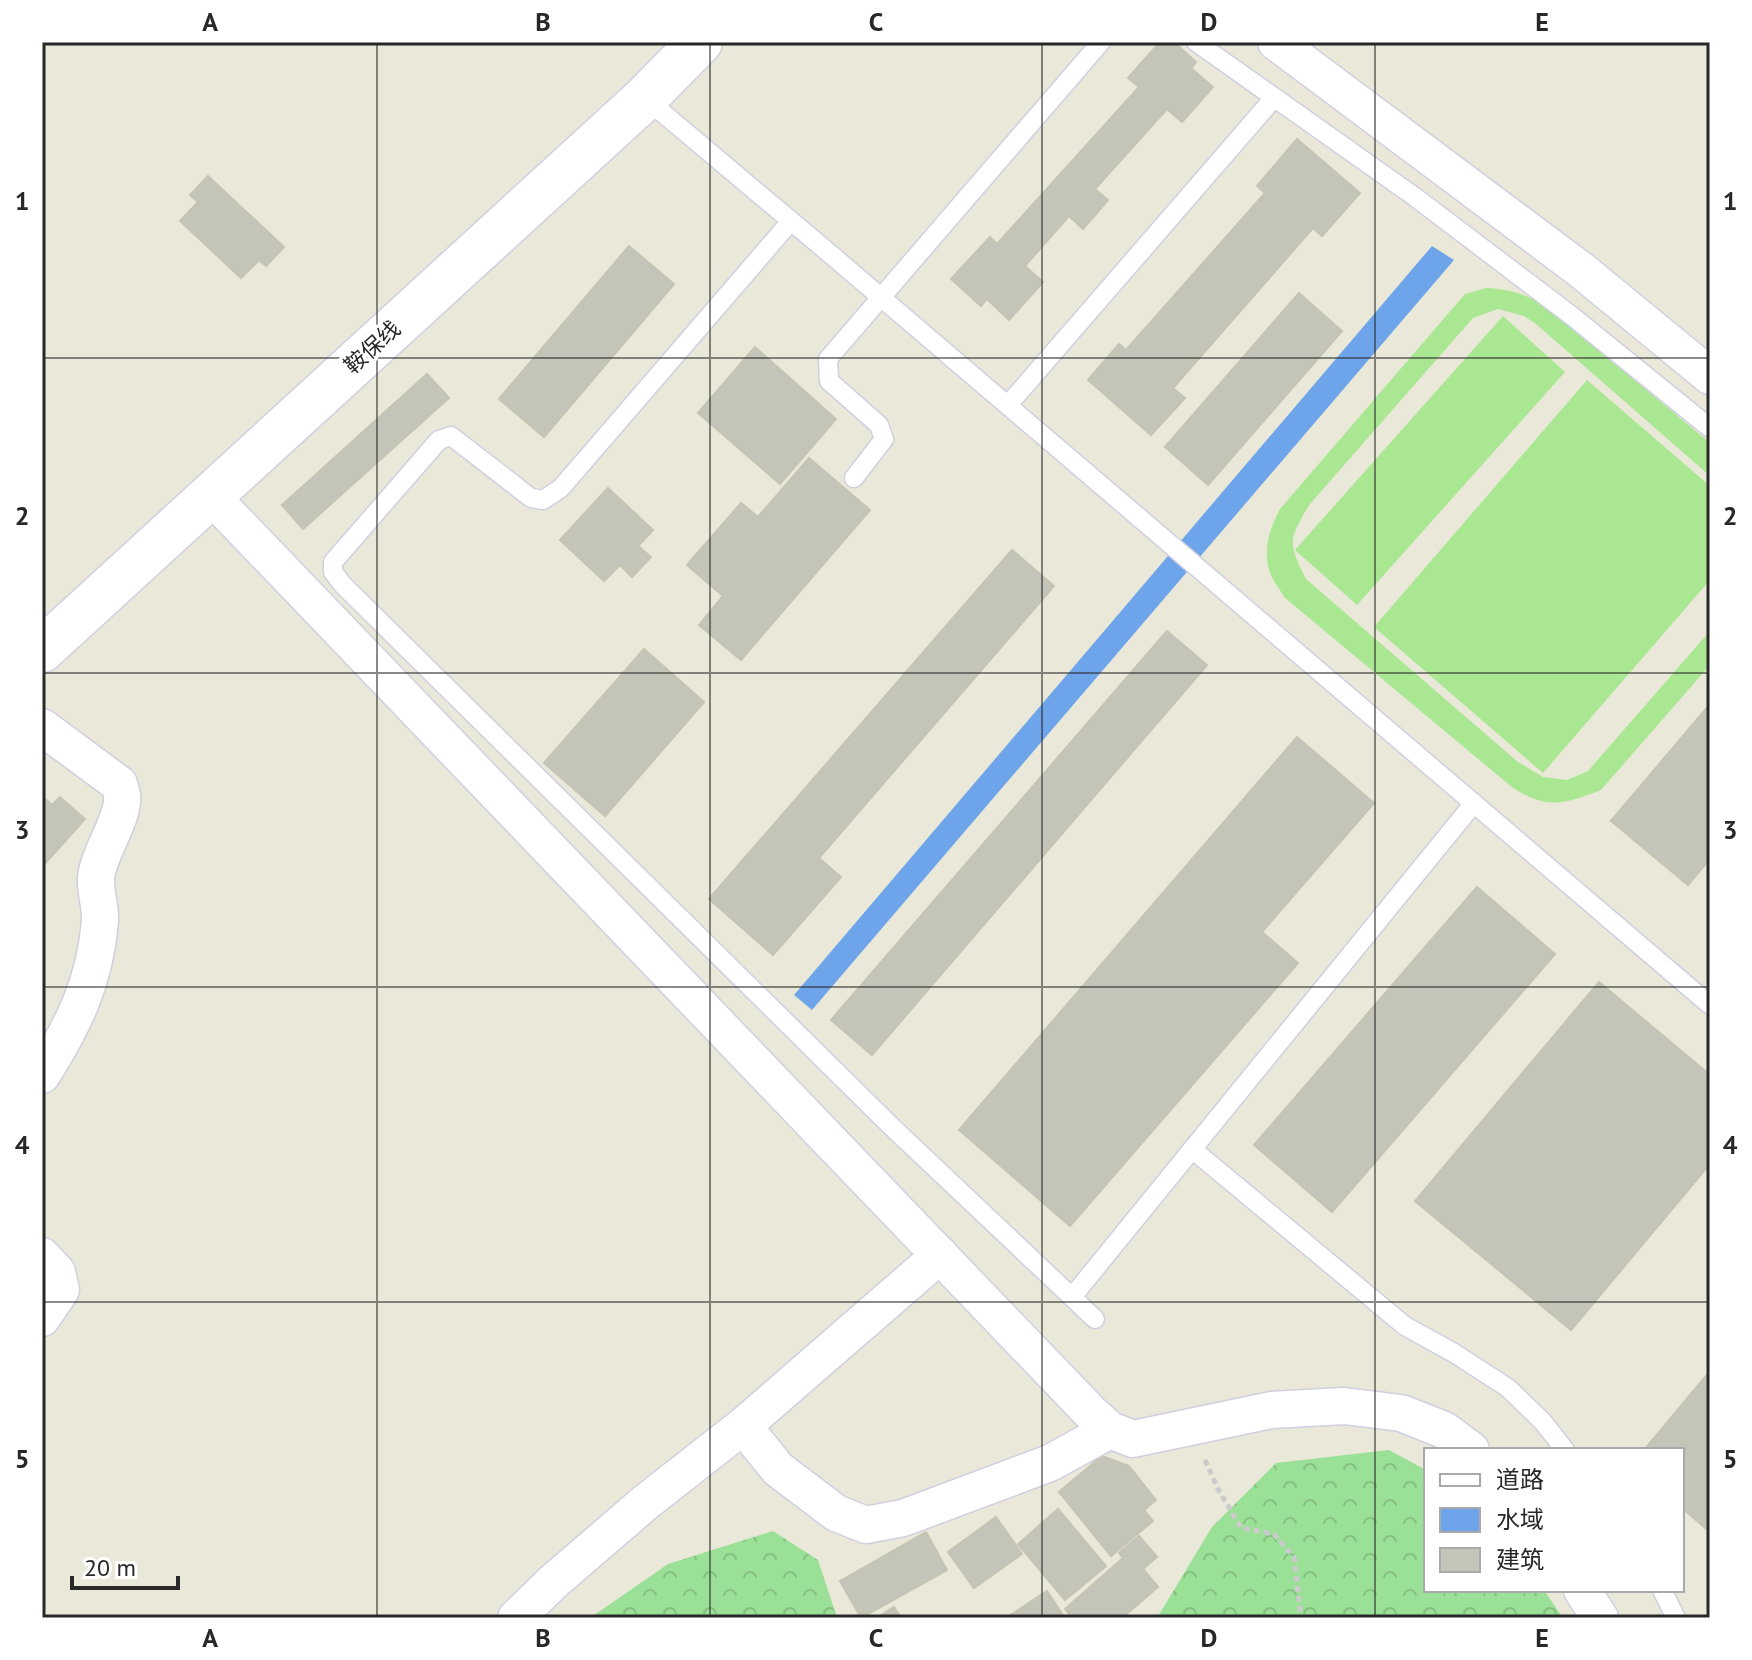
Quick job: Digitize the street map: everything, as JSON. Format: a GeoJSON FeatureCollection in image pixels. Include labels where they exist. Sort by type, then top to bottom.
{"type":"FeatureCollection","features":[{"type":"Feature","properties":{"kind":"main road","name":"鞍保线"},"geometry":{"type":"LineString","coordinates":[[42,650],[645,98],[700,42]]}},
{"type":"Feature","properties":{"kind":"street"},"geometry":{"type":"LineString","coordinates":[[1276,42],[1581,270],[1710,376]]}},
{"type":"Feature","properties":{"kind":"street"},"geometry":{"type":"LineString","coordinates":[[210,495],[1110,1430],[1133,1439],[1271,1410],[1344,1406],[1401,1413],[1444,1430],[1468,1448]]}},
{"type":"Feature","properties":{"kind":"street"},"geometry":{"type":"LineString","coordinates":[[42,727],[119,784],[123,799],[96,878],[101,917],[86,994],[64,1040],[42,1075]]}},
{"type":"Feature","properties":{"kind":"street"},"geometry":{"type":"LineString","coordinates":[[516,1618],[646,1502],[743,1426],[940,1255]]}},
{"type":"Feature","properties":{"kind":"street"},"geometry":{"type":"LineString","coordinates":[[42,1256],[57,1272],[61,1290],[42,1318]]}},
{"type":"Feature","properties":{"kind":"street"},"geometry":{"type":"LineString","coordinates":[[743,1426],[778,1469],[836,1513],[866,1525],[903,1518],[1050,1463],[1110,1430]]}},
{"type":"Feature","properties":{"kind":"street"},"geometry":{"type":"LineString","coordinates":[[1583,1592],[1600,1618]]}},
{"type":"Feature","properties":{"kind":"lane"},"geometry":{"type":"LineString","coordinates":[[854,478],[884,439],[879,425],[829,381],[828,359],[1101,42]]}},
{"type":"Feature","properties":{"kind":"lane"},"geometry":{"type":"LineString","coordinates":[[1196,42],[1415,197],[1572,316],[1710,428]]}},
{"type":"Feature","properties":{"kind":"lane"},"geometry":{"type":"LineString","coordinates":[[645,98],[1710,1005]]}},
{"type":"Feature","properties":{"kind":"lane"},"geometry":{"type":"LineString","coordinates":[[1008,405],[1274,98]]}},
{"type":"Feature","properties":{"kind":"lane"},"geometry":{"type":"LineString","coordinates":[[791,221],[561,488],[543,500],[531,498],[451,436],[439,440],[333,562],[333,572],[354,597],[893,1128],[1095,1319]]}},
{"type":"Feature","properties":{"kind":"lane"},"geometry":{"type":"LineString","coordinates":[[1072,1297],[1474,803]]}},
{"type":"Feature","properties":{"kind":"lane"},"geometry":{"type":"LineString","coordinates":[[1192,1149],[1405,1326],[1508,1388],[1543,1422],[1563,1448]]}},
{"type":"Feature","properties":{"kind":"lane"},"geometry":{"type":"LineString","coordinates":[[1663,1592],[1676,1618]]}},
{"type":"Feature","properties":{"kind":"path"},"geometry":{"type":"LineString","coordinates":[[1181,1427],[1206,1461],[1241,1528],[1274,1534],[1294,1557],[1301,1618]]}},
{"type":"Feature","properties":{"kind":"green space"},"geometry":{"type":"Polygon","coordinates":[[[1486,288],[1517,293],[1546,306],[1710,443],[1710,476],[1536,324],[1524,316],[1498,309],[1473,318],[1310,504],[1294,533],[1293,548],[1306,579],[1518,762],[1543,777],[1567,780],[1588,771],[1710,631],[1710,665],[1601,790],[1566,801],[1536,800],[1513,788],[1284,597],[1271,576],[1268,564],[1268,540],[1280,509],[1465,294],[1486,288]]]}},
{"type":"Feature","properties":{"kind":"green space"},"geometry":{"type":"Polygon","coordinates":[[[1503,316],[1565,372],[1357,605],[1295,550],[1503,316]]]}},
{"type":"Feature","properties":{"kind":"green space"},"geometry":{"type":"Polygon","coordinates":[[[1587,380],[1710,486],[1710,580],[1543,773],[1374,627],[1587,380]]]}},
{"type":"Feature","properties":{"kind":"green space"},"geometry":{"type":"Polygon","coordinates":[[[1389,1450],[1424,1469],[1424,1592],[1545,1592],[1563,1618],[1157,1618],[1212,1527],[1276,1463],[1389,1450]]]}},
{"type":"Feature","properties":{"kind":"green space"},"geometry":{"type":"Polygon","coordinates":[[[773,1531],[818,1560],[837,1618],[590,1618],[668,1564],[773,1531]]]}},
{"type":"Feature","properties":{"kind":"water"},"geometry":{"type":"Polygon","coordinates":[[[1432,246],[1454,260],[812,1010],[794,995],[1432,246]]]}},
{"type":"Feature","properties":{"kind":"building"},"geometry":{"type":"Polygon","coordinates":[[[1160,42],[1174,42],[1196,62],[1191,68],[1213,87],[1182,122],[1167,109],[1095,189],[1108,200],[1083,229],[1069,216],[1025,266],[1043,282],[1009,320],[987,299],[981,306],[951,279],[990,237],[997,244],[1139,87],[1128,78],[1160,42]]]}},
{"type":"Feature","properties":{"kind":"building"},"geometry":{"type":"Polygon","coordinates":[[[1297,139],[1360,193],[1322,236],[1313,228],[1173,388],[1185,398],[1151,435],[1088,380],[1119,344],[1126,350],[1265,193],[1257,186],[1297,139]]]}},
{"type":"Feature","properties":{"kind":"building"},"geometry":{"type":"Polygon","coordinates":[[[208,176],[284,247],[266,266],[259,260],[241,278],[180,221],[198,202],[190,195],[208,176]]]}},
{"type":"Feature","properties":{"kind":"building"},"geometry":{"type":"Polygon","coordinates":[[[629,246],[674,284],[544,437],[499,399],[629,246]]]}},
{"type":"Feature","properties":{"kind":"building"},"geometry":{"type":"Polygon","coordinates":[[[1299,293],[1342,331],[1208,485],[1165,447],[1299,293]]]}},
{"type":"Feature","properties":{"kind":"building"},"geometry":{"type":"Polygon","coordinates":[[[755,347],[836,419],[780,484],[698,413],[755,347]]]}},
{"type":"Feature","properties":{"kind":"building"},"geometry":{"type":"Polygon","coordinates":[[[427,374],[449,398],[303,529],[282,505],[427,374]]]}},
{"type":"Feature","properties":{"kind":"building"},"geometry":{"type":"Polygon","coordinates":[[[809,458],[870,510],[741,660],[699,625],[723,596],[687,565],[741,503],[758,517],[809,458]]]}},
{"type":"Feature","properties":{"kind":"building"},"geometry":{"type":"Polygon","coordinates":[[[608,488],[653,530],[638,546],[651,557],[632,577],[620,565],[604,581],[560,540],[608,488]]]}},
{"type":"Feature","properties":{"kind":"building"},"geometry":{"type":"Polygon","coordinates":[[[1012,550],[1054,586],[819,858],[841,877],[773,955],[709,899],[1012,550]]]}},
{"type":"Feature","properties":{"kind":"building"},"geometry":{"type":"Polygon","coordinates":[[[1167,631],[1207,665],[872,1055],[831,1020],[1167,631]]]}},
{"type":"Feature","properties":{"kind":"building"},"geometry":{"type":"Polygon","coordinates":[[[644,649],[704,702],[605,816],[544,763],[644,649]]]}},
{"type":"Feature","properties":{"kind":"building"},"geometry":{"type":"Polygon","coordinates":[[[1710,704],[1710,859],[1688,885],[1611,821],[1710,704]]]}},
{"type":"Feature","properties":{"kind":"building"},"geometry":{"type":"Polygon","coordinates":[[[1297,737],[1374,803],[1262,932],[1298,963],[1070,1226],[959,1130],[1297,737]]]}},
{"type":"Feature","properties":{"kind":"building"},"geometry":{"type":"Polygon","coordinates":[[[42,796],[52,805],[60,797],[85,819],[42,867],[42,796]]]}},
{"type":"Feature","properties":{"kind":"building"},"geometry":{"type":"Polygon","coordinates":[[[1477,887],[1555,954],[1332,1212],[1254,1145],[1477,887]]]}},
{"type":"Feature","properties":{"kind":"building"},"geometry":{"type":"Polygon","coordinates":[[[1599,982],[1710,1075],[1710,1164],[1571,1330],[1415,1201],[1599,982]]]}},
{"type":"Feature","properties":{"kind":"building"},"geometry":{"type":"Polygon","coordinates":[[[1710,1371],[1710,1532],[1684,1510],[1684,1448],[1646,1448],[1710,1371]]]}},
{"type":"Feature","properties":{"kind":"building"},"geometry":{"type":"Polygon","coordinates":[[[1102,1456],[1129,1466],[1156,1500],[1144,1510],[1153,1521],[1111,1556],[1059,1492],[1102,1456]]]}},
{"type":"Feature","properties":{"kind":"building"},"geometry":{"type":"Polygon","coordinates":[[[1058,1509],[1106,1566],[1065,1600],[1018,1544],[1058,1509]]]}},
{"type":"Feature","properties":{"kind":"building"},"geometry":{"type":"Polygon","coordinates":[[[996,1517],[1022,1554],[974,1588],[948,1552],[996,1517]]]}},
{"type":"Feature","properties":{"kind":"building"},"geometry":{"type":"Polygon","coordinates":[[[926,1532],[947,1570],[861,1618],[840,1581],[926,1532]]]}},
{"type":"Feature","properties":{"kind":"building"},"geometry":{"type":"Polygon","coordinates":[[[1139,1536],[1157,1557],[1143,1569],[1158,1587],[1122,1618],[1072,1618],[1065,1609],[1123,1558],[1119,1553],[1139,1536]]]}},
{"type":"Feature","properties":{"kind":"building"},"geometry":{"type":"Polygon","coordinates":[[[1047,1591],[1065,1618],[1006,1618],[1047,1591]]]}},
{"type":"Feature","properties":{"kind":"building"},"geometry":{"type":"Polygon","coordinates":[[[894,1607],[901,1618],[877,1618],[894,1607]]]}}]}
